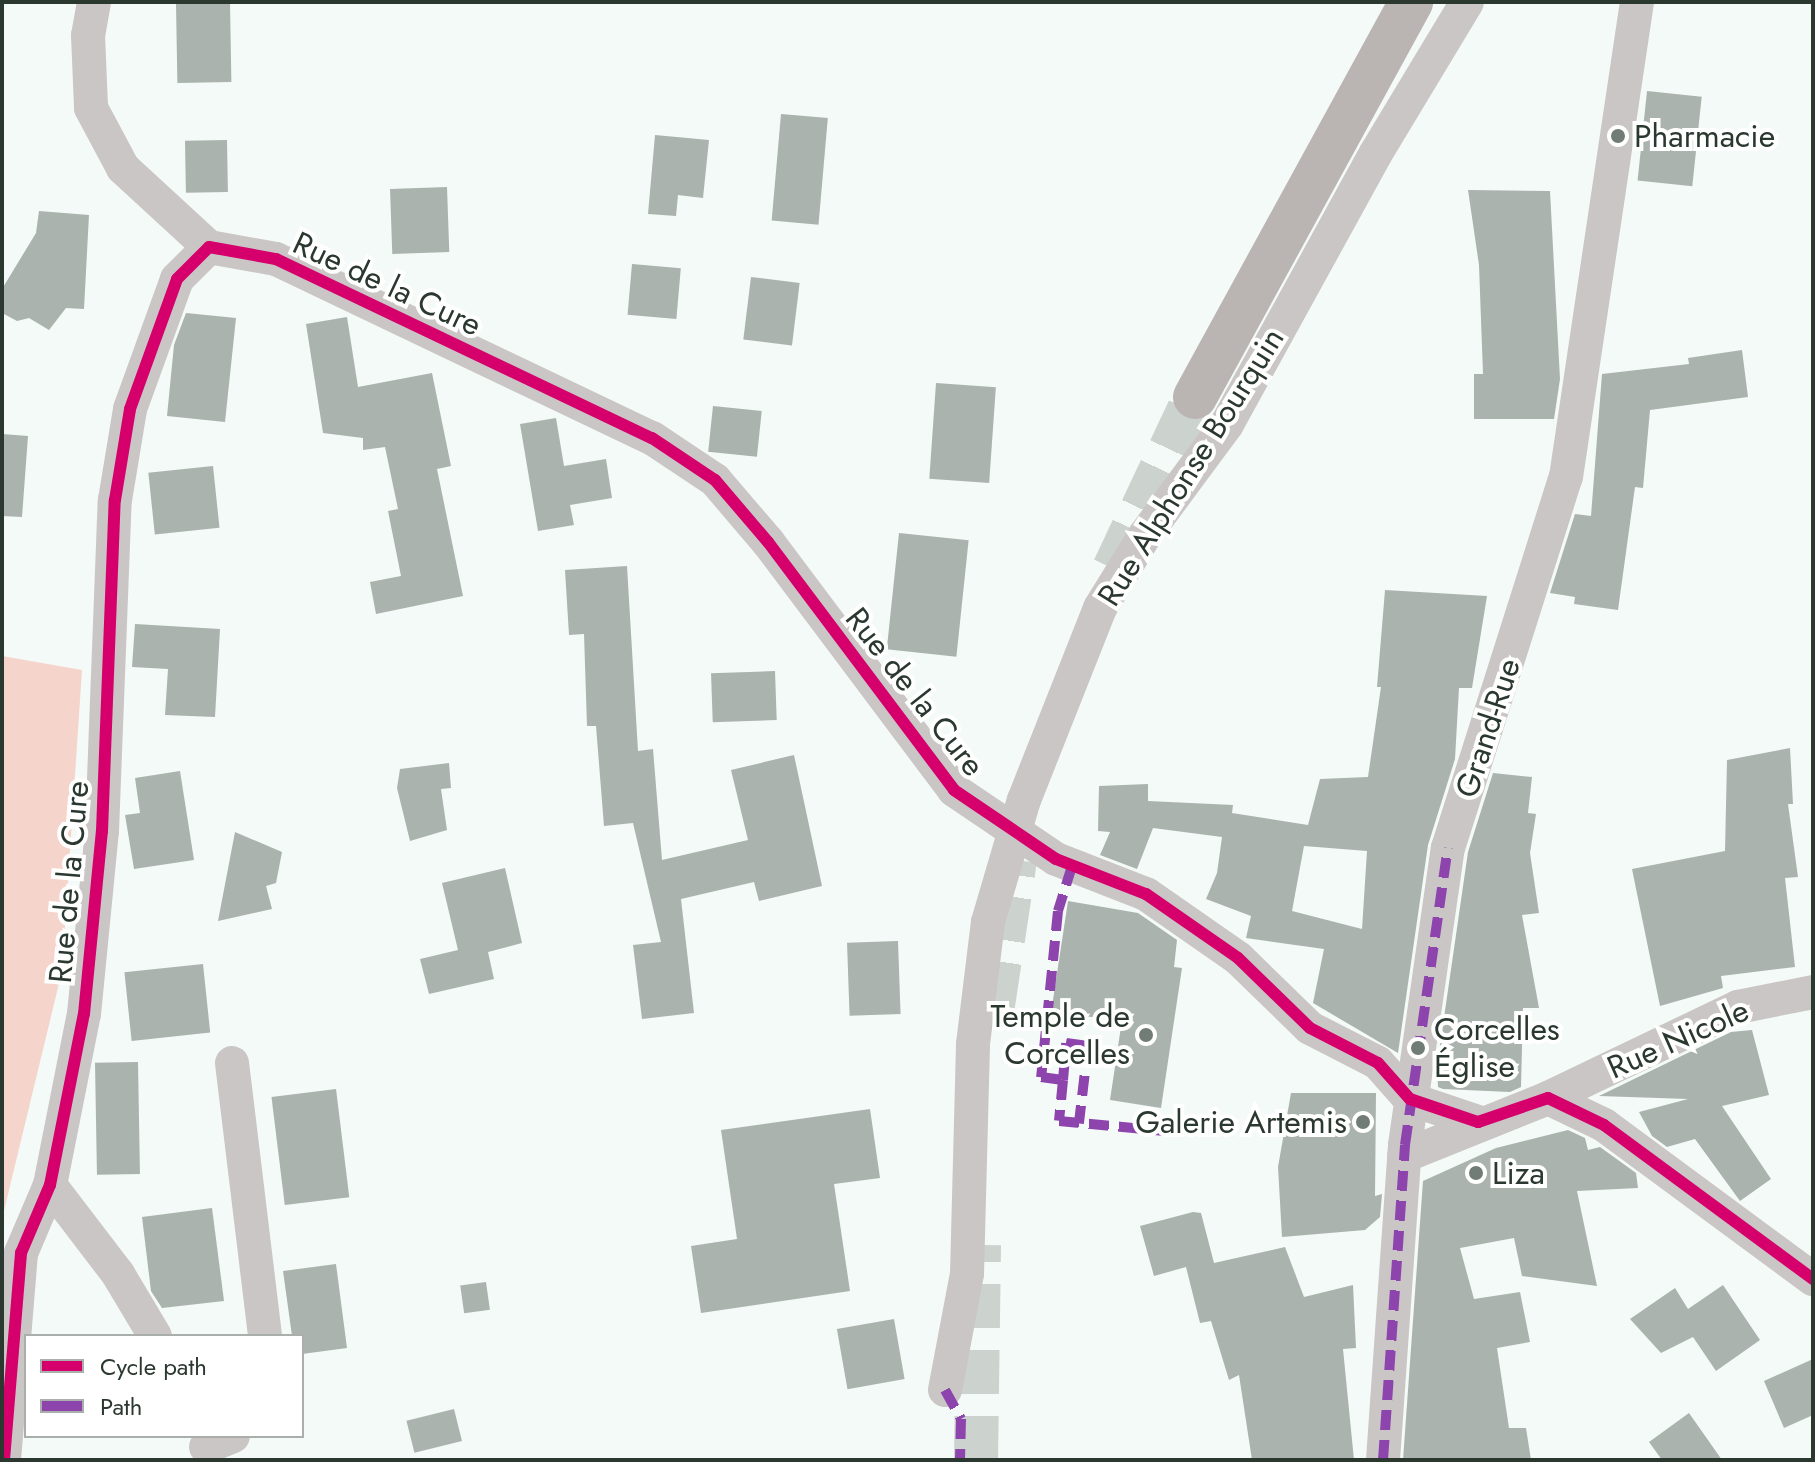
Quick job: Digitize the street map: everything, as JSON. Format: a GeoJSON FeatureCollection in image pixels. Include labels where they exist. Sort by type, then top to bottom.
{"type":"FeatureCollection","features":[{"type":"Feature","properties":{"kind":"main road"},"geometry":{"type":"LineString","coordinates":[[1195,397],[1411,2]]}},
{"type":"Feature","properties":{"kind":"street"},"geometry":{"type":"LineString","coordinates":[[94,2],[88,35],[91,108],[123,168],[209,247]]}},
{"type":"Feature","properties":{"kind":"street","name":"Rue Alphonse Bourquin"},"geometry":{"type":"LineString","coordinates":[[945,1390],[967,1274],[976,1015],[988,922],[1013,833],[1100,608],[1145,535],[1227,424],[1390,128],[1467,2]]}},
{"type":"Feature","properties":{"kind":"street","name":"Grand-Rue"},"geometry":{"type":"LineString","coordinates":[[1383,1460],[1410,1099],[1448,848],[1566,477],[1637,2]]}},
{"type":"Feature","properties":{"kind":"street","name":"Rue de la Cure"},"geometry":{"type":"LineString","coordinates":[[4,1460],[21,1253],[50,1185],[84,1014],[102,831],[115,500],[130,409],[177,279],[209,247],[276,259],[652,438],[715,480],[768,542],[954,790],[1013,833],[1072,866],[1146,894],[1238,958],[1310,1028],[1378,1063],[1410,1099]]}},
{"type":"Feature","properties":{"kind":"street","name":"Rue Nicole"},"geometry":{"type":"LineString","coordinates":[[1404,1156],[1478,1122],[1548,1098],[1738,1007],[1813,992]]}},
{"type":"Feature","properties":{"kind":"street"},"geometry":{"type":"LineString","coordinates":[[232,1063],[265,1334]]}},
{"type":"Feature","properties":{"kind":"street"},"geometry":{"type":"LineString","coordinates":[[1548,1098],[1604,1125],[1813,1279]]}},
{"type":"Feature","properties":{"kind":"street"},"geometry":{"type":"LineString","coordinates":[[1410,1099],[1478,1122]]}},
{"type":"Feature","properties":{"kind":"street"},"geometry":{"type":"LineString","coordinates":[[50,1185],[118,1274],[154,1334]]}},
{"type":"Feature","properties":{"kind":"shaded area"},"geometry":{"type":"Polygon","coordinates":[[[2,656],[82,670],[62,971],[2,1219],[2,656]]]}},
{"type":"Feature","properties":{"kind":"building"},"geometry":{"type":"Polygon","coordinates":[[[230,3],[231,82],[177,83],[176,4],[230,3]]]}},
{"type":"Feature","properties":{"kind":"building"},"geometry":{"type":"Polygon","coordinates":[[[1647,91],[1702,97],[1692,186],[1638,181],[1647,91]]]}},
{"type":"Feature","properties":{"kind":"building"},"geometry":{"type":"Polygon","coordinates":[[[781,114],[828,118],[818,225],[772,221],[781,114]]]}},
{"type":"Feature","properties":{"kind":"building"},"geometry":{"type":"Polygon","coordinates":[[[655,135],[709,140],[703,198],[678,195],[676,216],[648,214],[655,135]]]}},
{"type":"Feature","properties":{"kind":"building"},"geometry":{"type":"Polygon","coordinates":[[[227,140],[228,192],[186,193],[185,141],[227,140]]]}},
{"type":"Feature","properties":{"kind":"building"},"geometry":{"type":"Polygon","coordinates":[[[447,187],[449,252],[392,254],[390,189],[447,187]]]}},
{"type":"Feature","properties":{"kind":"building"},"geometry":{"type":"Polygon","coordinates":[[[1468,190],[1550,191],[1560,379],[1554,419],[1474,419],[1474,374],[1483,374],[1479,265],[1468,190]]]}},
{"type":"Feature","properties":{"kind":"building"},"geometry":{"type":"Polygon","coordinates":[[[39,211],[89,215],[84,309],[66,308],[49,330],[29,318],[17,321],[4,314],[2,303],[2,289],[36,233],[39,211]]]}},
{"type":"Feature","properties":{"kind":"building"},"geometry":{"type":"Polygon","coordinates":[[[632,264],[681,268],[676,319],[628,315],[632,264]]]}},
{"type":"Feature","properties":{"kind":"building"},"geometry":{"type":"Polygon","coordinates":[[[751,277],[800,283],[792,346],[743,340],[751,277]]]}},
{"type":"Feature","properties":{"kind":"building"},"geometry":{"type":"Polygon","coordinates":[[[186,313],[236,318],[225,422],[167,416],[174,345],[186,313]]]}},
{"type":"Feature","properties":{"kind":"building"},"geometry":{"type":"Polygon","coordinates":[[[347,317],[358,387],[432,373],[451,466],[437,469],[463,596],[376,614],[370,582],[401,576],[388,511],[398,509],[385,447],[363,450],[363,438],[323,433],[306,324],[347,317]]]}},
{"type":"Feature","properties":{"kind":"building"},"geometry":{"type":"Polygon","coordinates":[[[1742,350],[1748,397],[1650,410],[1643,488],[1635,487],[1618,610],[1574,604],[1575,597],[1550,593],[1575,514],[1591,516],[1602,374],[1689,364],[1688,358],[1742,350]]]}},
{"type":"Feature","properties":{"kind":"building"},"geometry":{"type":"Polygon","coordinates":[[[936,383],[996,387],[989,483],[929,479],[936,383]]]}},
{"type":"Feature","properties":{"kind":"building"},"geometry":{"type":"Polygon","coordinates":[[[713,406],[762,411],[757,457],[708,452],[713,406]]]}},
{"type":"Feature","properties":{"kind":"building"},"geometry":{"type":"Polygon","coordinates":[[[556,418],[564,466],[606,459],[612,498],[570,505],[574,525],[538,531],[520,424],[556,418]]]}},
{"type":"Feature","properties":{"kind":"building"},"geometry":{"type":"Polygon","coordinates":[[[2,434],[28,436],[22,517],[2,516],[2,434]]]}},
{"type":"Feature","properties":{"kind":"building"},"geometry":{"type":"Polygon","coordinates":[[[213,466],[219,528],[155,534],[148,473],[213,466]]]}},
{"type":"Feature","properties":{"kind":"building"},"geometry":{"type":"Polygon","coordinates":[[[899,533],[969,540],[956,657],[887,649],[899,533]]]}},
{"type":"Feature","properties":{"kind":"building"},"geometry":{"type":"Polygon","coordinates":[[[627,566],[638,751],[653,749],[662,860],[748,840],[731,770],[794,755],[822,886],[759,901],[754,882],[681,899],[694,1013],[642,1019],[633,945],[661,942],[633,823],[604,826],[596,726],[587,726],[584,634],[569,635],[565,570],[627,566]]]}},
{"type":"Feature","properties":{"kind":"building"},"geometry":{"type":"Polygon","coordinates":[[[1385,590],[1487,596],[1472,688],[1459,688],[1455,759],[1428,845],[1398,1053],[1313,1003],[1324,949],[1246,938],[1251,916],[1206,899],[1217,873],[1222,837],[1153,828],[1137,869],[1100,855],[1110,832],[1098,831],[1099,786],[1148,784],[1148,801],[1233,805],[1232,813],[1308,825],[1320,779],[1368,777],[1381,687],[1377,687],[1385,590]],[[1304,846],[1292,911],[1362,929],[1367,851],[1304,846]]]}},
{"type":"Feature","properties":{"kind":"building"},"geometry":{"type":"Polygon","coordinates":[[[135,624],[220,629],[215,717],[165,715],[168,669],[132,667],[135,624]]]}},
{"type":"Feature","properties":{"kind":"building"},"geometry":{"type":"Polygon","coordinates":[[[775,671],[777,720],[713,722],[711,673],[775,671]]]}},
{"type":"Feature","properties":{"kind":"building"},"geometry":{"type":"Polygon","coordinates":[[[1790,748],[1793,804],[1788,804],[1798,877],[1785,878],[1795,967],[1721,976],[1723,988],[1660,1006],[1632,869],[1725,851],[1727,760],[1790,748]]]}},
{"type":"Feature","properties":{"kind":"building"},"geometry":{"type":"Polygon","coordinates":[[[449,763],[451,788],[441,789],[447,830],[410,841],[397,788],[400,769],[449,763]]]}},
{"type":"Feature","properties":{"kind":"building"},"geometry":{"type":"Polygon","coordinates":[[[180,771],[194,860],[134,869],[125,815],[140,813],[135,778],[180,771]]]}},
{"type":"Feature","properties":{"kind":"building"},"geometry":{"type":"Polygon","coordinates":[[[1493,773],[1532,777],[1528,813],[1536,814],[1530,853],[1539,913],[1522,915],[1539,1008],[1523,1008],[1521,1087],[1510,1092],[1443,1089],[1438,1087],[1437,1066],[1468,852],[1493,773]]]}},
{"type":"Feature","properties":{"kind":"building"},"geometry":{"type":"Polygon","coordinates":[[[235,832],[282,852],[276,883],[266,886],[272,909],[218,921],[235,832]]]}},
{"type":"Feature","properties":{"kind":"building"},"geometry":{"type":"Polygon","coordinates":[[[505,868],[522,943],[488,952],[494,979],[429,994],[420,959],[458,950],[442,883],[505,868]]]}},
{"type":"Feature","properties":{"kind":"building"},"geometry":{"type":"Polygon","coordinates":[[[1068,901],[1138,913],[1177,940],[1174,967],[1182,968],[1161,1108],[1110,1100],[1122,1020],[1051,1013],[1068,901]]]}},
{"type":"Feature","properties":{"kind":"building"},"geometry":{"type":"Polygon","coordinates":[[[898,941],[901,1014],[850,1016],[847,943],[898,941]]]}},
{"type":"Feature","properties":{"kind":"building"},"geometry":{"type":"Polygon","coordinates":[[[203,964],[210,1033],[132,1041],[124,972],[203,964]]]}},
{"type":"Feature","properties":{"kind":"building"},"geometry":{"type":"Polygon","coordinates":[[[1752,1030],[1769,1095],[1722,1106],[1771,1179],[1740,1201],[1695,1139],[1667,1147],[1652,1136],[1639,1112],[1688,1099],[1599,1096],[1731,1032],[1752,1030]]]}},
{"type":"Feature","properties":{"kind":"building"},"geometry":{"type":"Polygon","coordinates":[[[138,1062],[140,1174],[97,1175],[95,1063],[138,1062]]]}},
{"type":"Feature","properties":{"kind":"building"},"geometry":{"type":"Polygon","coordinates":[[[336,1089],[349,1197],[285,1205],[271,1097],[336,1089]]]}},
{"type":"Feature","properties":{"kind":"building"},"geometry":{"type":"Polygon","coordinates":[[[1291,1093],[1376,1093],[1375,1196],[1382,1194],[1380,1217],[1365,1230],[1282,1237],[1278,1167],[1291,1093]]]}},
{"type":"Feature","properties":{"kind":"building"},"geometry":{"type":"Polygon","coordinates":[[[870,1109],[880,1178],[834,1184],[850,1291],[701,1313],[691,1246],[737,1239],[721,1130],[870,1109]]]}},
{"type":"Feature","properties":{"kind":"building"},"geometry":{"type":"Polygon","coordinates":[[[1568,1130],[1585,1138],[1588,1150],[1600,1147],[1636,1173],[1638,1188],[1577,1191],[1597,1286],[1522,1276],[1514,1238],[1460,1248],[1474,1299],[1520,1292],[1530,1342],[1497,1348],[1509,1428],[1526,1428],[1531,1460],[1403,1460],[1423,1181],[1496,1148],[1568,1130]]]}},
{"type":"Feature","properties":{"kind":"building"},"geometry":{"type":"Polygon","coordinates":[[[212,1208],[224,1301],[162,1308],[151,1291],[142,1217],[212,1208]]]}},
{"type":"Feature","properties":{"kind":"building"},"geometry":{"type":"Polygon","coordinates":[[[1193,1212],[1201,1213],[1214,1263],[1285,1247],[1304,1297],[1353,1285],[1356,1348],[1343,1349],[1354,1460],[1252,1460],[1239,1375],[1229,1380],[1211,1321],[1200,1323],[1186,1267],[1154,1276],[1140,1226],[1193,1212]]]}},
{"type":"Feature","properties":{"kind":"building"},"geometry":{"type":"Polygon","coordinates":[[[336,1264],[347,1348],[304,1354],[304,1334],[292,1334],[283,1271],[336,1264]]]}},
{"type":"Feature","properties":{"kind":"building"},"geometry":{"type":"Polygon","coordinates":[[[486,1282],[490,1310],[464,1313],[460,1286],[486,1282]]]}},
{"type":"Feature","properties":{"kind":"building"},"geometry":{"type":"Polygon","coordinates":[[[1723,1285],[1760,1340],[1716,1371],[1693,1337],[1661,1353],[1630,1319],[1675,1288],[1688,1309],[1723,1285]]]}},
{"type":"Feature","properties":{"kind":"building"},"geometry":{"type":"Polygon","coordinates":[[[894,1319],[905,1379],[847,1389],[837,1329],[894,1319]]]}},
{"type":"Feature","properties":{"kind":"building"},"geometry":{"type":"Polygon","coordinates":[[[1813,1359],[1813,1415],[1784,1428],[1764,1381],[1813,1359]]]}},
{"type":"Feature","properties":{"kind":"building"},"geometry":{"type":"Polygon","coordinates":[[[454,1409],[462,1441],[414,1453],[406,1421],[454,1409]]]}},
{"type":"Feature","properties":{"kind":"building"},"geometry":{"type":"Polygon","coordinates":[[[1689,1413],[1722,1460],[1662,1460],[1649,1442],[1689,1413]]]}},
{"type":"Feature","properties":{"kind":"tunnel"},"geometry":{"type":"LineString","coordinates":[[1114,569],[1195,397]]}},
{"type":"Feature","properties":{"kind":"tunnel"},"geometry":{"type":"LineString","coordinates":[[993,1005],[1015,860]]}},
{"type":"Feature","properties":{"kind":"tunnel"},"geometry":{"type":"LineString","coordinates":[[976,1460],[979,1245]]}},
{"type":"Feature","properties":{"kind":"marked path"},"geometry":{"type":"LineString","coordinates":[[1383,1460],[1405,1145],[1448,848]]}},
{"type":"Feature","properties":{"kind":"marked path"},"geometry":{"type":"LineString","coordinates":[[1072,866],[1058,911],[1041,1077],[1063,1080],[1059,1121],[1175,1132]]}},
{"type":"Feature","properties":{"kind":"marked path"},"geometry":{"type":"LineString","coordinates":[[1063,1080],[1066,1043],[1088,1046],[1079,1123]]}},
{"type":"Feature","properties":{"kind":"marked path"},"geometry":{"type":"LineString","coordinates":[[945,1390],[961,1419],[960,1460]]}},
{"type":"Feature","properties":{"kind":"cycle path"},"geometry":{"type":"LineString","coordinates":[[4,1460],[21,1253],[50,1185],[84,1014],[102,831],[115,500],[130,409],[177,279],[209,247],[276,259],[652,438],[715,480],[768,542],[954,790],[1056,859],[1146,894],[1238,958],[1310,1028],[1378,1063],[1410,1099],[1478,1122],[1548,1098],[1604,1125],[1813,1279]]}},
{"type":"Feature","properties":{"kind":"place","name":"Pharmacie"},"geometry":{"type":"Point","coordinates":[1618,136]}},
{"type":"Feature","properties":{"kind":"place","name":"Temple de Corcelles"},"geometry":{"type":"Point","coordinates":[1146,1035]}},
{"type":"Feature","properties":{"kind":"place","name":"Corcelles Église"},"geometry":{"type":"Point","coordinates":[1418,1048]}},
{"type":"Feature","properties":{"kind":"place","name":"Galerie Artemis"},"geometry":{"type":"Point","coordinates":[1363,1122]}},
{"type":"Feature","properties":{"kind":"place","name":"Liza"},"geometry":{"type":"Point","coordinates":[1476,1173]}}]}
